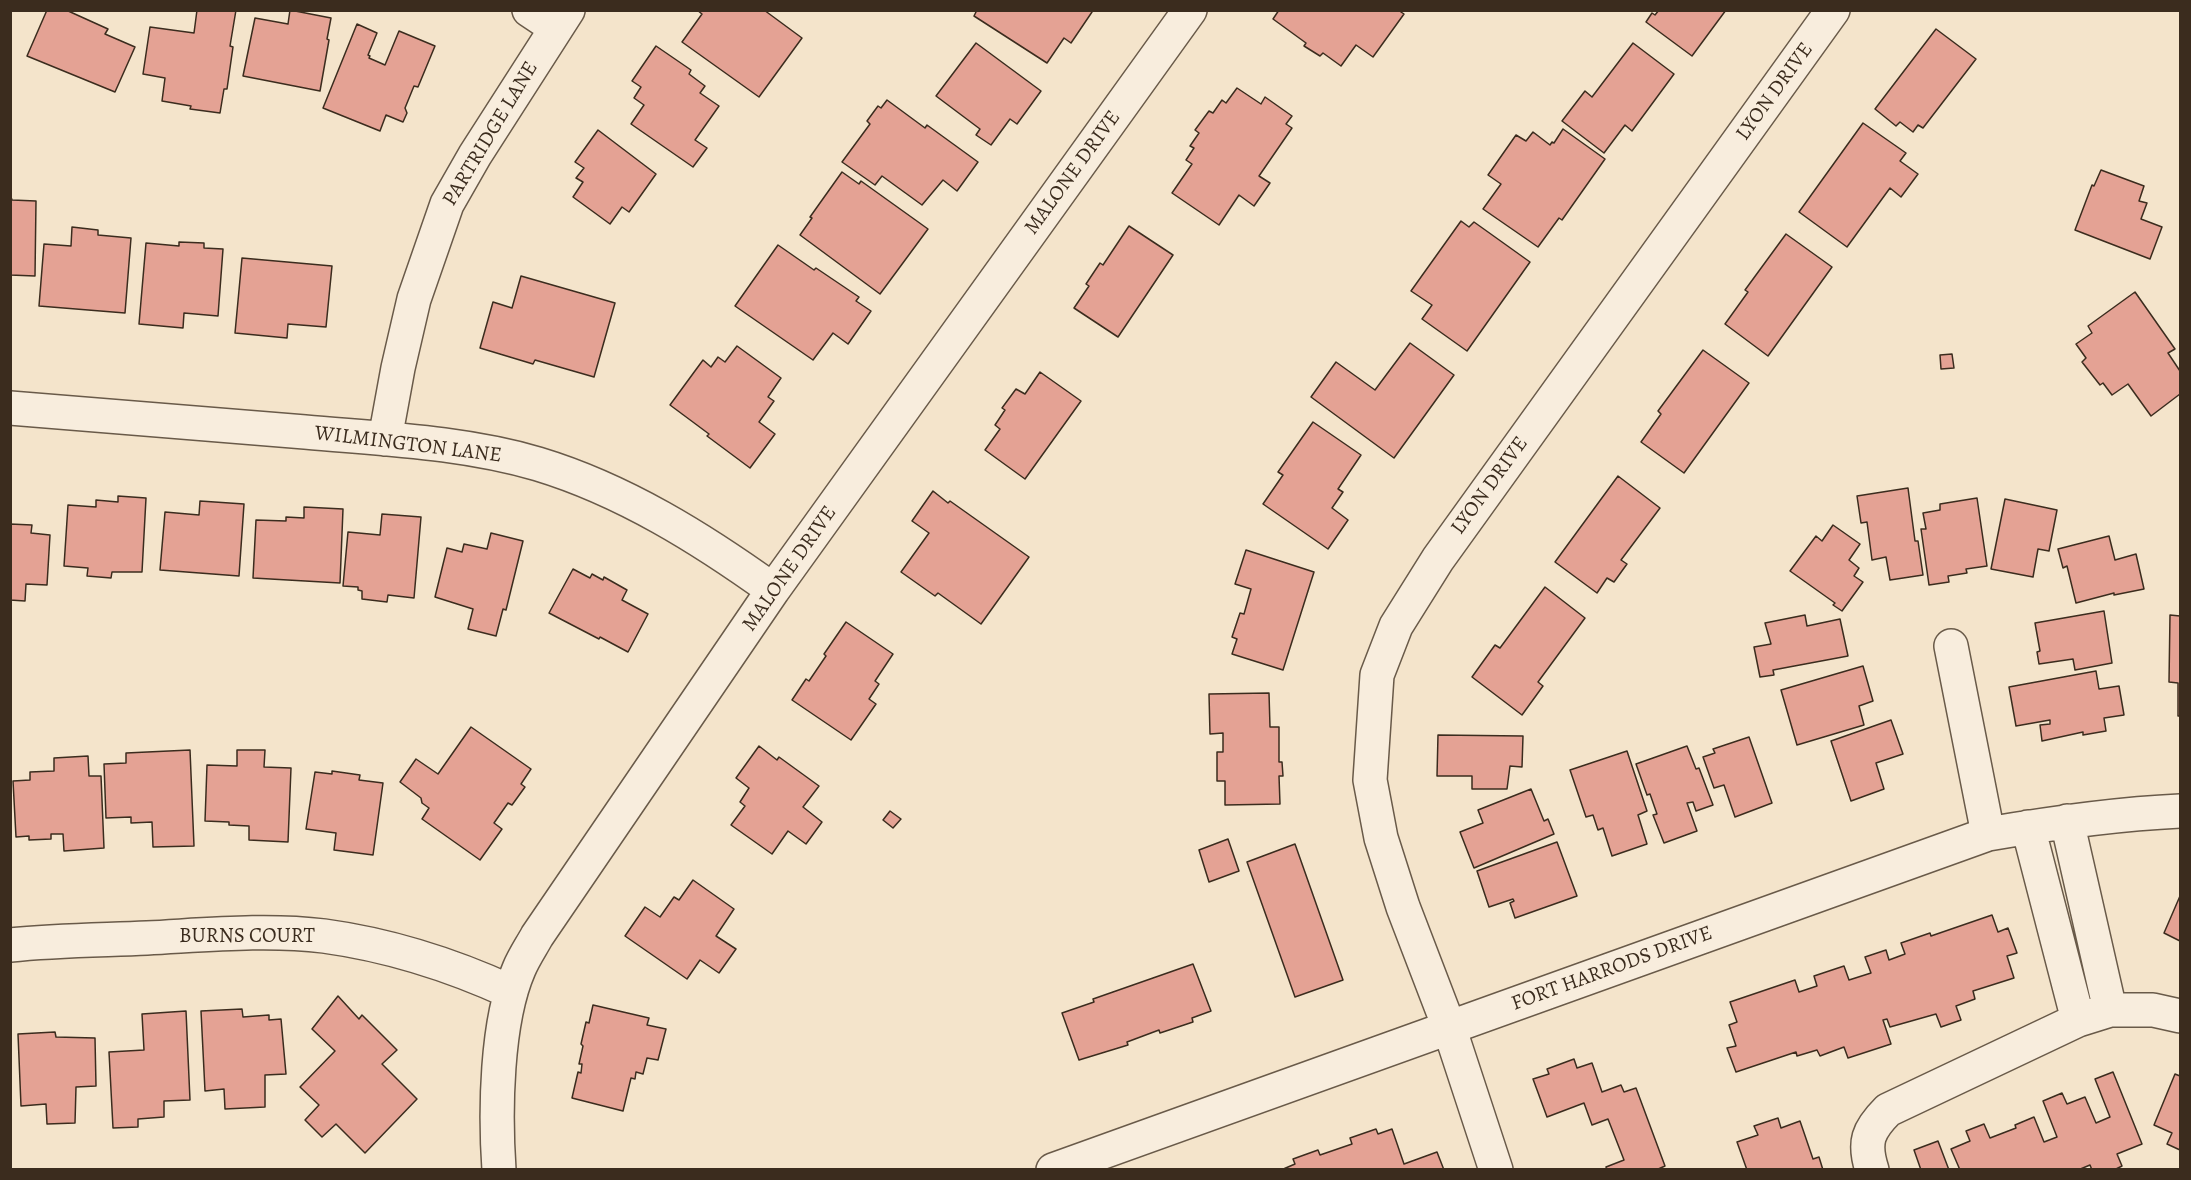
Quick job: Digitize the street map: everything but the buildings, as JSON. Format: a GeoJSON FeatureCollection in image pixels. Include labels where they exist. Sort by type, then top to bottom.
{"type":"FeatureCollection","features":[{"type":"Feature","properties":{"kind":"street","name":"MALONE DRIVE"},"geometry":{"type":"LineString","coordinates":[[499,1170],[497,1100],[501,1045],[511,992],[519,968],[537,936],[773,590],[1190,10]]}},
{"type":"Feature","properties":{"kind":"street","name":"LYON DRIVE"},"geometry":{"type":"LineString","coordinates":[[1496,1170],[1449,1027],[1403,907],[1381,838],[1370,780],[1377,675],[1396,626],[1438,559],[1833,10]]}},
{"type":"Feature","properties":{"kind":"street","name":"PARTRIDGE LANE"},"geometry":{"type":"LineString","coordinates":[[385,439],[414,299],[447,204],[551,16]]}},
{"type":"Feature","properties":{"kind":"street","name":"WILMINGTON LANE"},"geometry":{"type":"LineString","coordinates":[[10,408],[385,439],[490,452],[539,464],[594,484],[651,512],[718,550],[773,590]]}},
{"type":"Feature","properties":{"kind":"street"},"geometry":{"type":"LineString","coordinates":[[1951,646],[1988,834]]}},
{"type":"Feature","properties":{"kind":"street","name":"FORT HARRODS DRIVE"},"geometry":{"type":"LineString","coordinates":[[1053,1170],[1988,834],[2128,814],[2181,812]]}},
{"type":"Feature","properties":{"kind":"street"},"geometry":{"type":"LineString","coordinates":[[2067,821],[2110,1010]]}},
{"type":"Feature","properties":{"kind":"street"},"geometry":{"type":"LineString","coordinates":[[2028,827],[2078,1020]]}},
{"type":"Feature","properties":{"kind":"street","name":"BURNS COURT"},"geometry":{"type":"LineString","coordinates":[[10,945],[253,933],[324,936],[427,958],[511,992]]}},
{"type":"Feature","properties":{"kind":"street"},"geometry":{"type":"LineString","coordinates":[[1872,1170],[1868,1156],[1868,1138],[1876,1122],[1888,1110],[2078,1020],[2110,1010],[2153,1010],[2181,1016]]}}]}
